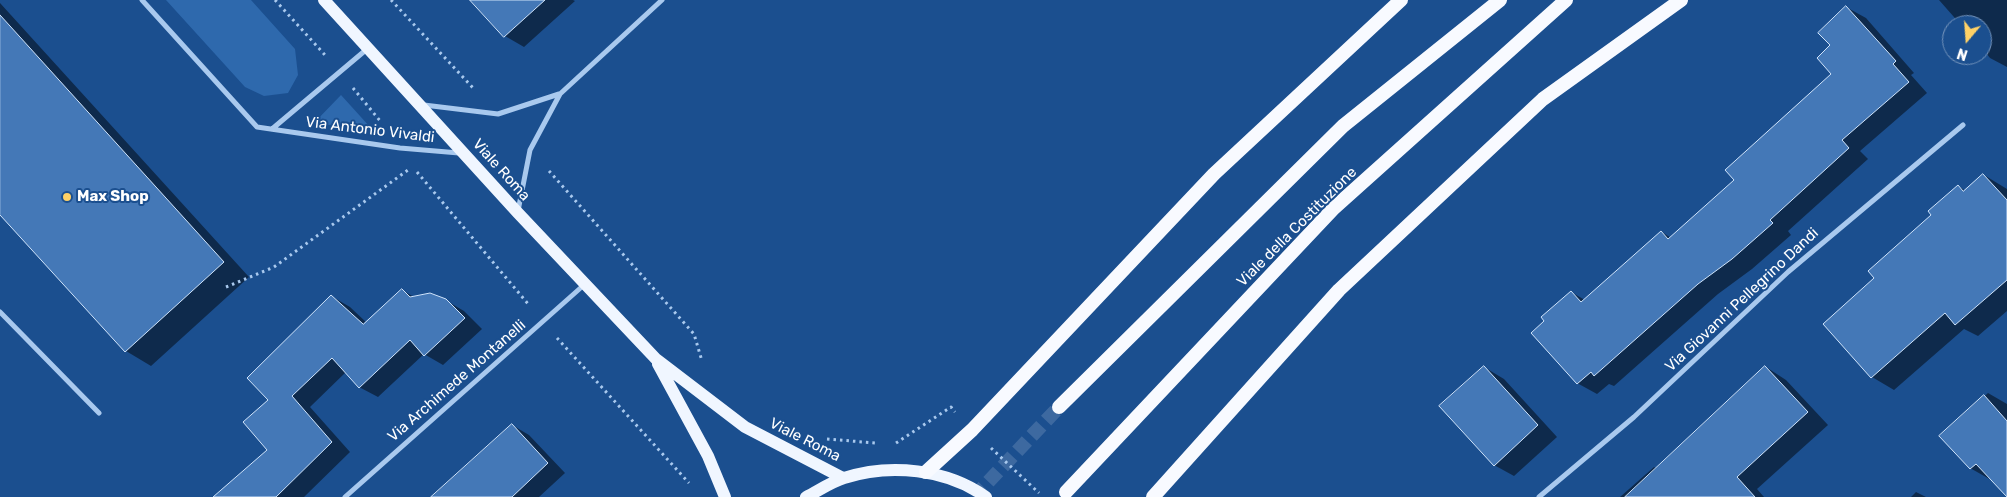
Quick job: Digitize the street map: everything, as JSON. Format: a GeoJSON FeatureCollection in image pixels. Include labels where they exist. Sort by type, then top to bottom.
{"type":"FeatureCollection","features":[{"type":"Feature","properties":{"kind":"highway"},"geometry":{"type":"LineString","coordinates":[[926,472],[972,430],[1214,174],[1401,0]]}},
{"type":"Feature","properties":{"kind":"highway"},"geometry":{"type":"LineString","coordinates":[[1059,407],[1343,126],[1500,0]]}},
{"type":"Feature","properties":{"kind":"highway","name":"Viale della Costituzione"},"geometry":{"type":"LineString","coordinates":[[1066,492],[1334,208],[1566,0]]}},
{"type":"Feature","properties":{"kind":"highway"},"geometry":{"type":"LineString","coordinates":[[1153,497],[1338,290],[1543,99],[1680,0]]}},
{"type":"Feature","properties":{"kind":"main road","name":"Viale Roma"},"geometry":{"type":"LineString","coordinates":[[324,0],[465,153],[518,214],[656,359],[745,427],[843,478]]}},
{"type":"Feature","properties":{"kind":"main road","name":"Viale Roma"},"geometry":{"type":"LineString","coordinates":[[656,359],[708,456],[725,497]]}},
{"type":"Feature","properties":{"kind":"main road"},"geometry":{"type":"LineString","coordinates":[[806,497],[843,478],[884,469],[926,472],[972,487],[986,497]]}},
{"type":"Feature","properties":{"kind":"street","name":"Via Antonio Vivaldi"},"geometry":{"type":"LineString","coordinates":[[142,0],[257,127],[400,148],[465,153]]}},
{"type":"Feature","properties":{"kind":"street"},"geometry":{"type":"LineString","coordinates":[[518,214],[530,150],[560,94],[662,0]]}},
{"type":"Feature","properties":{"kind":"street","name":"Via Antonio Vivaldi"},"geometry":{"type":"LineString","coordinates":[[272,129],[368,48]]}},
{"type":"Feature","properties":{"kind":"street"},"geometry":{"type":"LineString","coordinates":[[421,105],[498,114],[560,94]]}},
{"type":"Feature","properties":{"kind":"street","name":"Via Giovanni Pellegrino Dandi"},"geometry":{"type":"LineString","coordinates":[[1539,497],[1634,417],[1788,272],[1963,124]]}},
{"type":"Feature","properties":{"kind":"street","name":"Via Archimede Montanelli"},"geometry":{"type":"LineString","coordinates":[[345,497],[585,284]]}},
{"type":"Feature","properties":{"kind":"street"},"geometry":{"type":"LineString","coordinates":[[0,312],[99,412]]}},
{"type":"Feature","properties":{"kind":"path"},"geometry":{"type":"LineString","coordinates":[[275,0],[374,112],[400,148]]}},
{"type":"Feature","properties":{"kind":"path"},"geometry":{"type":"LineString","coordinates":[[391,0],[498,114]]}},
{"type":"Feature","properties":{"kind":"path"},"geometry":{"type":"LineString","coordinates":[[530,150],[694,334],[702,361],[710,367]]}},
{"type":"Feature","properties":{"kind":"path"},"geometry":{"type":"LineString","coordinates":[[226,288],[274,267],[413,167],[543,322],[694,490]]}},
{"type":"Feature","properties":{"kind":"path"},"geometry":{"type":"LineString","coordinates":[[894,444],[951,407]]}},
{"type":"Feature","properties":{"kind":"path"},"geometry":{"type":"LineString","coordinates":[[819,437],[843,442],[877,443]]}},
{"type":"Feature","properties":{"kind":"path"},"geometry":{"type":"LineString","coordinates":[[1016,470],[1044,497]]}},
{"type":"Feature","properties":{"kind":"shaded area"},"geometry":{"type":"Polygon","coordinates":[[[166,0],[251,0],[295,49],[298,75],[288,93],[264,96],[245,87],[166,0]]]}},
{"type":"Feature","properties":{"kind":"shaded area"},"geometry":{"type":"Polygon","coordinates":[[[341,95],[370,127],[313,124],[341,95]]]}},
{"type":"Feature","properties":{"kind":"building"},"geometry":{"type":"Polygon","coordinates":[[[470,0],[545,0],[504,37],[470,0]]]}},
{"type":"Feature","properties":{"kind":"building"},"geometry":{"type":"Polygon","coordinates":[[[1846,6],[1896,61],[1893,64],[1909,82],[1842,140],[1849,148],[1770,220],[1773,223],[1732,259],[1698,284],[1594,376],[1591,372],[1577,384],[1531,333],[1544,321],[1541,317],[1571,291],[1581,302],[1661,231],[1668,239],[1734,180],[1725,170],[1831,74],[1817,58],[1830,45],[1818,33],[1846,6]]]}},
{"type":"Feature","properties":{"kind":"building"},"geometry":{"type":"Polygon","coordinates":[[[0,15],[224,262],[125,352],[0,215],[0,15]]]}},
{"type":"Feature","properties":{"kind":"building"},"geometry":{"type":"Polygon","coordinates":[[[1983,174],[2007,200],[2007,280],[1955,325],[1945,313],[1871,378],[1823,324],[1874,278],[1868,271],[1931,215],[1928,211],[1958,185],[1963,191],[1983,174]]]}},
{"type":"Feature","properties":{"kind":"building"},"geometry":{"type":"Polygon","coordinates":[[[402,289],[410,297],[430,293],[446,299],[465,318],[424,356],[410,340],[359,388],[332,358],[292,396],[332,442],[276,497],[213,497],[267,450],[243,422],[268,400],[247,378],[331,295],[363,324],[402,289]]]}},
{"type":"Feature","properties":{"kind":"building"},"geometry":{"type":"Polygon","coordinates":[[[1484,366],[1538,425],[1494,466],[1439,406],[1484,366]]]}},
{"type":"Feature","properties":{"kind":"building"},"geometry":{"type":"Polygon","coordinates":[[[1765,366],[1808,412],[1737,477],[1755,497],[1625,497],[1765,366]]]}},
{"type":"Feature","properties":{"kind":"building"},"geometry":{"type":"Polygon","coordinates":[[[1984,395],[2007,421],[2007,497],[1976,464],[1970,469],[1939,436],[1984,395]]]}},
{"type":"Feature","properties":{"kind":"building"},"geometry":{"type":"Polygon","coordinates":[[[512,424],[548,463],[512,497],[431,497],[512,424]]]}},
{"type":"Feature","properties":{"kind":"tunnel"},"geometry":{"type":"LineString","coordinates":[[974,497],[1059,407]]}},
{"type":"Feature","properties":{"kind":"place","name":"Max Shop"},"geometry":{"type":"Point","coordinates":[67,197]}}]}
